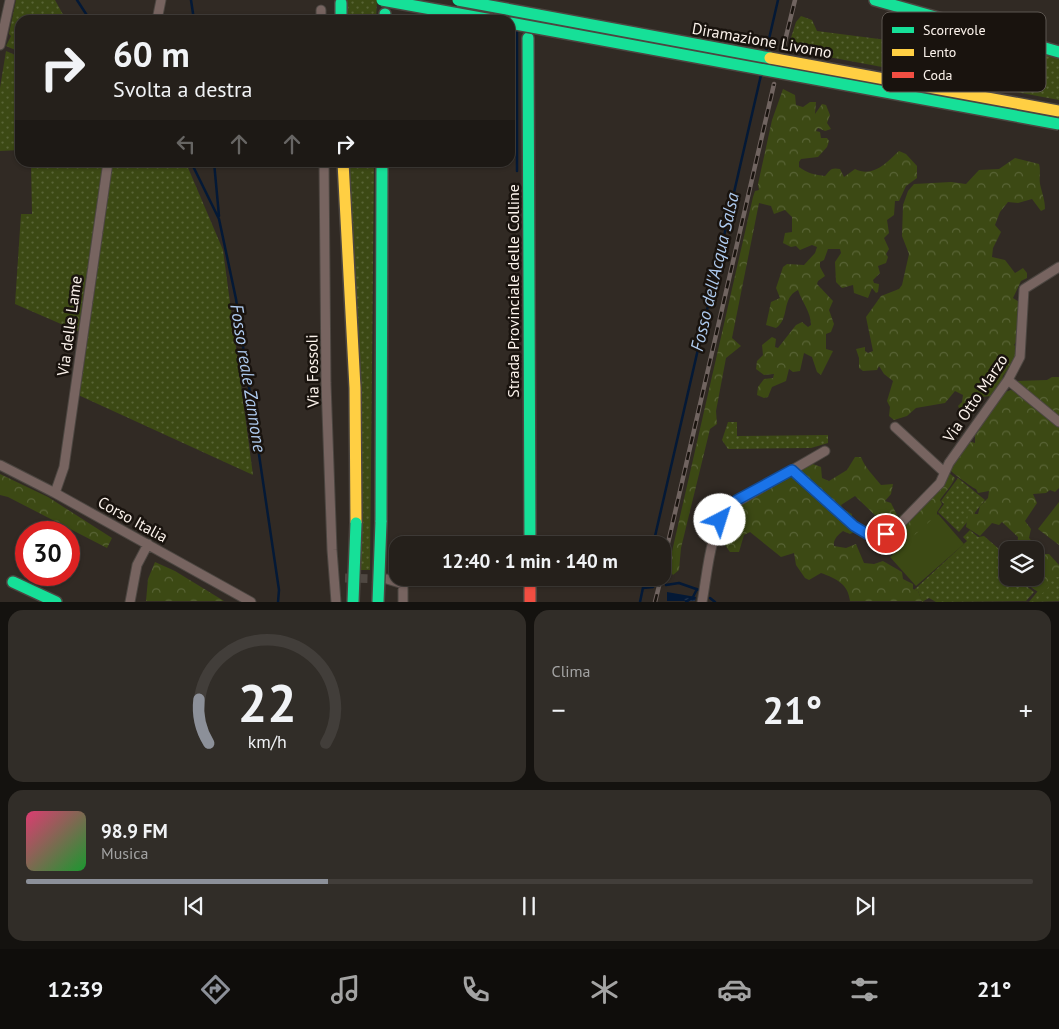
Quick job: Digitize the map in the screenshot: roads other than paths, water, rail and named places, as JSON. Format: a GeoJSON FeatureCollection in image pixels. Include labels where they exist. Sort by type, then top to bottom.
{"type":"FeatureCollection","features":[{"type":"Feature","properties":{"kind":"main road"},"geometry":{"type":"LineString","coordinates":[[382,0],[464,15]]}},
{"type":"Feature","properties":{"kind":"main road","name":"Diramazione Livorno"},"geometry":{"type":"LineString","coordinates":[[458,0],[882,78]]}},
{"type":"Feature","properties":{"kind":"main road"},"geometry":{"type":"LineString","coordinates":[[875,0],[917,12]]}},
{"type":"Feature","properties":{"kind":"main road"},"geometry":{"type":"LineString","coordinates":[[903,0],[946,12]]}},
{"type":"Feature","properties":{"kind":"main road"},"geometry":{"type":"LineString","coordinates":[[341,3],[341,15]]}},
{"type":"Feature","properties":{"kind":"main road","name":"Diramazione Livorno"},"geometry":{"type":"LineString","coordinates":[[515,24],[882,91]]}},
{"type":"Feature","properties":{"kind":"main road","name":"Strada Provinciale delle Colline"},"geometry":{"type":"LineString","coordinates":[[528,38],[530,536]]}},
{"type":"Feature","properties":{"kind":"main road"},"geometry":{"type":"LineString","coordinates":[[1046,40],[1059,44]]}},
{"type":"Feature","properties":{"kind":"main road"},"geometry":{"type":"LineString","coordinates":[[1046,48],[1059,52]]}},
{"type":"Feature","properties":{"kind":"main road","name":"Diramazione Livorno"},"geometry":{"type":"LineString","coordinates":[[885,92],[1059,124]]}},
{"type":"Feature","properties":{"kind":"main road","name":"Diramazione Livorno"},"geometry":{"type":"LineString","coordinates":[[956,92],[1059,111]]}},
{"type":"Feature","properties":{"kind":"main road"},"geometry":{"type":"LineString","coordinates":[[343,167],[358,473],[353,602]]}},
{"type":"Feature","properties":{"kind":"main road"},"geometry":{"type":"LineString","coordinates":[[378,602],[382,167]]}},
{"type":"Feature","properties":{"kind":"main road"},"geometry":{"type":"LineString","coordinates":[[41,602],[13,582],[56,602]]}},
{"type":"Feature","properties":{"kind":"main road"},"geometry":{"type":"LineString","coordinates":[[530,586],[530,602]]}},
{"type":"Feature","properties":{"kind":"street"},"geometry":{"type":"LineString","coordinates":[[0,45],[10,0]]}},
{"type":"Feature","properties":{"kind":"street"},"geometry":{"type":"LineString","coordinates":[[158,15],[161,0]]}},
{"type":"Feature","properties":{"kind":"street"},"geometry":{"type":"LineString","coordinates":[[321,10],[321,15]]}},
{"type":"Feature","properties":{"kind":"street","name":"Via delle Lame"},"geometry":{"type":"LineString","coordinates":[[55,493],[64,467],[107,167]]}},
{"type":"Feature","properties":{"kind":"street","name":"Via Fossoli"},"geometry":{"type":"LineString","coordinates":[[324,167],[326,382],[332,550],[335,578]]}},
{"type":"Feature","properties":{"kind":"street","name":"Via Otto Marzo"},"geometry":{"type":"LineString","coordinates":[[792,470],[854,526],[869,535],[886,534],[924,501],[940,483],[944,472],[1008,380],[1020,358],[1024,289],[1059,267]]}},
{"type":"Feature","properties":{"kind":"street"},"geometry":{"type":"LineString","coordinates":[[1008,380],[1059,422]]}},
{"type":"Feature","properties":{"kind":"street","name":"Via Otto Marzo"},"geometry":{"type":"LineString","coordinates":[[895,427],[944,472]]}},
{"type":"Feature","properties":{"kind":"street"},"geometry":{"type":"LineString","coordinates":[[702,602],[714,535],[723,514],[737,500],[825,451]]}},
{"type":"Feature","properties":{"kind":"street","name":"Corso Italia"},"geometry":{"type":"LineString","coordinates":[[0,465],[55,493],[251,602]]}},
{"type":"Feature","properties":{"kind":"street"},"geometry":{"type":"LineString","coordinates":[[130,602],[137,565],[148,544]]}},
{"type":"Feature","properties":{"kind":"street"},"geometry":{"type":"LineString","coordinates":[[336,602],[335,578],[345,578]]}},
{"type":"Feature","properties":{"kind":"street"},"geometry":{"type":"LineString","coordinates":[[387,579],[403,584],[403,602]]}},
{"type":"Feature","properties":{"kind":"water"},"geometry":{"type":"Polygon","coordinates":[[[667,592],[696,597],[695,601],[667,601],[667,592]]]}},
{"type":"Feature","properties":{"kind":"waterway","name":"Fosso reale Zannone"},"geometry":{"type":"LineString","coordinates":[[77,0],[87,15]]}},
{"type":"Feature","properties":{"kind":"waterway"},"geometry":{"type":"LineString","coordinates":[[191,0],[193,15]]}},
{"type":"Feature","properties":{"kind":"waterway","name":"Fosso dell'Acqua Salsa"},"geometry":{"type":"LineString","coordinates":[[766,52],[778,0]]}},
{"type":"Feature","properties":{"kind":"waterway"},"geometry":{"type":"LineString","coordinates":[[517,30],[517,171]]}},
{"type":"Feature","properties":{"kind":"waterway","name":"Fosso dell'Acqua Salsa"},"geometry":{"type":"LineString","coordinates":[[655,536],[761,75]]}},
{"type":"Feature","properties":{"kind":"waterway","name":"Fosso reale Zannone"},"geometry":{"type":"LineString","coordinates":[[193,167],[219,219],[236,299],[279,590],[278,602]]}},
{"type":"Feature","properties":{"kind":"waterway"},"geometry":{"type":"LineString","coordinates":[[214,167],[219,216]]}},
{"type":"Feature","properties":{"kind":"waterway"},"geometry":{"type":"LineString","coordinates":[[671,584],[679,583],[699,590]]}},
{"type":"Feature","properties":{"kind":"waterway","name":"Fosso dell'Acqua Salsa"},"geometry":{"type":"LineString","coordinates":[[640,602],[643,586]]}},
{"type":"Feature","properties":{"kind":"waterway"},"geometry":{"type":"LineString","coordinates":[[643,588],[653,587]]}},
{"type":"Feature","properties":{"kind":"waterway"},"geometry":{"type":"LineString","coordinates":[[686,602],[693,597],[697,589]]}},
{"type":"Feature","properties":{"kind":"waterway"},"geometry":{"type":"LineString","coordinates":[[710,598],[715,602]]}},
{"type":"Feature","properties":{"kind":"tunnel"},"geometry":{"type":"LineString","coordinates":[[345,578],[381,579]]}},
{"type":"Feature","properties":{"kind":"railway"},"geometry":{"type":"LineString","coordinates":[[784,45],[795,0]]}},
{"type":"Feature","properties":{"kind":"railway"},"geometry":{"type":"LineString","coordinates":[[670,536],[774,84]]}},
{"type":"Feature","properties":{"kind":"railway"},"geometry":{"type":"LineString","coordinates":[[655,602],[659,586]]}}]}
